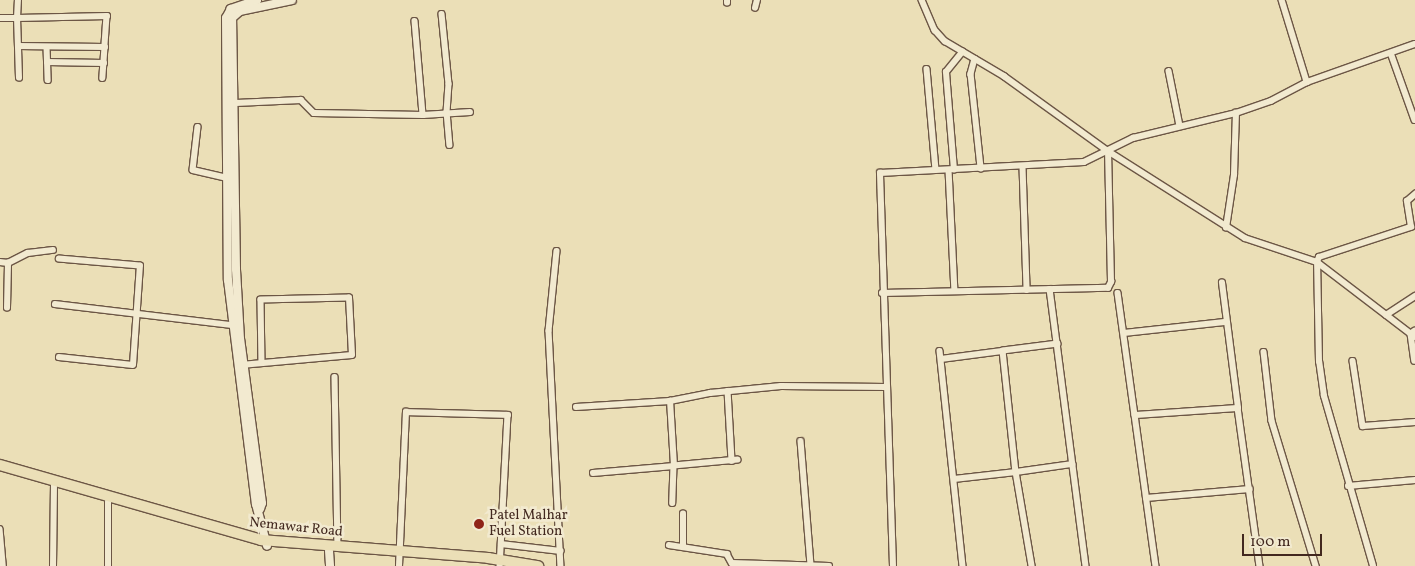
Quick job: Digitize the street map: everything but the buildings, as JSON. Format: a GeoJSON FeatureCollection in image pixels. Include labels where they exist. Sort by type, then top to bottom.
{"type":"FeatureCollection","features":[{"type":"Feature","properties":{"kind":"highway","name":"Nemawar Road"},"geometry":{"type":"LineString","coordinates":[[0,465],[266,543]]}},
{"type":"Feature","properties":{"kind":"highway","name":"Nemawar Road"},"geometry":{"type":"LineString","coordinates":[[0,470],[108,502],[266,543],[334,549],[399,558],[538,566]]}},
{"type":"Feature","properties":{"kind":"street"},"geometry":{"type":"LineString","coordinates":[[18,0],[19,78]]}},
{"type":"Feature","properties":{"kind":"street"},"geometry":{"type":"LineString","coordinates":[[257,0],[231,9],[228,13],[226,133],[228,280],[232,325],[240,366],[256,504],[260,509],[266,543]]}},
{"type":"Feature","properties":{"kind":"street"},"geometry":{"type":"LineString","coordinates":[[240,366],[235,234],[236,103],[233,15],[292,0]]}},
{"type":"Feature","properties":{"kind":"street"},"geometry":{"type":"LineString","coordinates":[[755,8],[756,0]]}},
{"type":"Feature","properties":{"kind":"street"},"geometry":{"type":"LineString","coordinates":[[922,0],[928,15],[946,41],[1004,76],[1108,151],[1226,228],[1317,262],[1386,316],[1414,334],[1415,360]]}},
{"type":"Feature","properties":{"kind":"street"},"geometry":{"type":"LineString","coordinates":[[1282,0],[1307,82]]}},
{"type":"Feature","properties":{"kind":"street"},"geometry":{"type":"LineString","coordinates":[[442,14],[449,84],[447,112],[450,144]]}},
{"type":"Feature","properties":{"kind":"street"},"geometry":{"type":"LineString","coordinates":[[0,18],[107,16],[103,78]]}},
{"type":"Feature","properties":{"kind":"street"},"geometry":{"type":"LineString","coordinates":[[415,21],[423,115]]}},
{"type":"Feature","properties":{"kind":"street"},"geometry":{"type":"LineString","coordinates":[[894,566],[882,293],[880,173],[1023,168],[1084,162],[1133,138],[1236,113],[1271,101],[1307,82],[1415,44]]}},
{"type":"Feature","properties":{"kind":"street"},"geometry":{"type":"LineString","coordinates":[[18,46],[105,47]]}},
{"type":"Feature","properties":{"kind":"street"},"geometry":{"type":"LineString","coordinates":[[47,47],[48,80]]}},
{"type":"Feature","properties":{"kind":"street"},"geometry":{"type":"LineString","coordinates":[[955,291],[946,72],[962,52]]}},
{"type":"Feature","properties":{"kind":"street"},"geometry":{"type":"LineString","coordinates":[[1390,53],[1415,120]]}},
{"type":"Feature","properties":{"kind":"street"},"geometry":{"type":"LineString","coordinates":[[975,59],[970,74],[981,168]]}},
{"type":"Feature","properties":{"kind":"street"},"geometry":{"type":"LineString","coordinates":[[47,62],[104,63]]}},
{"type":"Feature","properties":{"kind":"street"},"geometry":{"type":"LineString","coordinates":[[928,69],[936,170]]}},
{"type":"Feature","properties":{"kind":"street"},"geometry":{"type":"LineString","coordinates":[[1169,71],[1180,126]]}},
{"type":"Feature","properties":{"kind":"street"},"geometry":{"type":"LineString","coordinates":[[236,103],[301,100],[314,113],[423,115],[470,112]]}},
{"type":"Feature","properties":{"kind":"street"},"geometry":{"type":"LineString","coordinates":[[1226,228],[1234,175],[1236,113]]}},
{"type":"Feature","properties":{"kind":"street"},"geometry":{"type":"LineString","coordinates":[[198,127],[193,170],[227,178]]}},
{"type":"Feature","properties":{"kind":"street"},"geometry":{"type":"LineString","coordinates":[[226,133],[236,133]]}},
{"type":"Feature","properties":{"kind":"street"},"geometry":{"type":"LineString","coordinates":[[882,293],[1108,288],[1112,282],[1108,151]]}},
{"type":"Feature","properties":{"kind":"street"},"geometry":{"type":"LineString","coordinates":[[1023,168],[1027,290]]}},
{"type":"Feature","properties":{"kind":"street"},"geometry":{"type":"LineString","coordinates":[[1373,566],[1348,486],[1324,396],[1319,362],[1317,262],[1319,257],[1411,227],[1407,201],[1415,194]]}},
{"type":"Feature","properties":{"kind":"street"},"geometry":{"type":"LineString","coordinates":[[0,262],[8,263],[28,253],[53,250]]}},
{"type":"Feature","properties":{"kind":"street"},"geometry":{"type":"LineString","coordinates":[[557,251],[549,331],[561,566]]}},
{"type":"Feature","properties":{"kind":"street"},"geometry":{"type":"LineString","coordinates":[[59,259],[140,266],[133,365],[59,357]]}},
{"type":"Feature","properties":{"kind":"street"},"geometry":{"type":"LineString","coordinates":[[7,308],[8,263]]}},
{"type":"Feature","properties":{"kind":"street"},"geometry":{"type":"LineString","coordinates":[[1222,283],[1260,566]]}},
{"type":"Feature","properties":{"kind":"street"},"geometry":{"type":"LineString","coordinates":[[1050,289],[1086,566]]}},
{"type":"Feature","properties":{"kind":"street"},"geometry":{"type":"LineString","coordinates":[[1118,293],[1156,566]]}},
{"type":"Feature","properties":{"kind":"street"},"geometry":{"type":"LineString","coordinates":[[1386,316],[1415,296]]}},
{"type":"Feature","properties":{"kind":"street"},"geometry":{"type":"LineString","coordinates":[[240,366],[352,355],[350,298],[261,300],[262,363]]}},
{"type":"Feature","properties":{"kind":"street"},"geometry":{"type":"LineString","coordinates":[[55,304],[232,325]]}},
{"type":"Feature","properties":{"kind":"street"},"geometry":{"type":"LineString","coordinates":[[1124,332],[1226,322]]}},
{"type":"Feature","properties":{"kind":"street"},"geometry":{"type":"LineString","coordinates":[[941,359],[1058,344]]}},
{"type":"Feature","properties":{"kind":"street"},"geometry":{"type":"LineString","coordinates":[[940,351],[963,566]]}},
{"type":"Feature","properties":{"kind":"street"},"geometry":{"type":"LineString","coordinates":[[1003,351],[1016,472],[1032,566]]}},
{"type":"Feature","properties":{"kind":"street"},"geometry":{"type":"LineString","coordinates":[[1264,352],[1272,421],[1316,566]]}},
{"type":"Feature","properties":{"kind":"street"},"geometry":{"type":"LineString","coordinates":[[1353,360],[1363,426],[1415,422]]}},
{"type":"Feature","properties":{"kind":"street"},"geometry":{"type":"LineString","coordinates":[[330,566],[334,549],[334,377]]}},
{"type":"Feature","properties":{"kind":"street"},"geometry":{"type":"LineString","coordinates":[[576,407],[670,401],[728,391],[781,386],[886,387]]}},
{"type":"Feature","properties":{"kind":"street"},"geometry":{"type":"LineString","coordinates":[[593,473],[735,461],[728,391]]}},
{"type":"Feature","properties":{"kind":"street"},"geometry":{"type":"LineString","coordinates":[[670,401],[674,466],[673,503]]}},
{"type":"Feature","properties":{"kind":"street"},"geometry":{"type":"LineString","coordinates":[[1135,415],[1238,408]]}},
{"type":"Feature","properties":{"kind":"street"},"geometry":{"type":"LineString","coordinates":[[399,558],[406,412],[508,415],[501,564]]}},
{"type":"Feature","properties":{"kind":"street"},"geometry":{"type":"LineString","coordinates":[[801,441],[811,565]]}},
{"type":"Feature","properties":{"kind":"street"},"geometry":{"type":"LineString","coordinates":[[954,480],[1072,464]]}},
{"type":"Feature","properties":{"kind":"street"},"geometry":{"type":"LineString","coordinates":[[1348,486],[1415,480]]}},
{"type":"Feature","properties":{"kind":"street"},"geometry":{"type":"LineString","coordinates":[[53,566],[54,486]]}},
{"type":"Feature","properties":{"kind":"street"},"geometry":{"type":"LineString","coordinates":[[1146,498],[1250,489]]}},
{"type":"Feature","properties":{"kind":"street"},"geometry":{"type":"LineString","coordinates":[[108,502],[108,566]]}},
{"type":"Feature","properties":{"kind":"street"},"geometry":{"type":"LineString","coordinates":[[682,546],[683,514]]}},
{"type":"Feature","properties":{"kind":"street"},"geometry":{"type":"LineString","coordinates":[[0,529],[3,566]]}},
{"type":"Feature","properties":{"kind":"street"},"geometry":{"type":"LineString","coordinates":[[501,544],[561,552]]}},
{"type":"Feature","properties":{"kind":"street"},"geometry":{"type":"LineString","coordinates":[[669,545],[727,554],[732,563],[829,566]]}},
{"type":"Feature","properties":{"kind":"place","name":"Patel Malhar Fuel Station"},"geometry":{"type":"Point","coordinates":[479,524]}}]}
